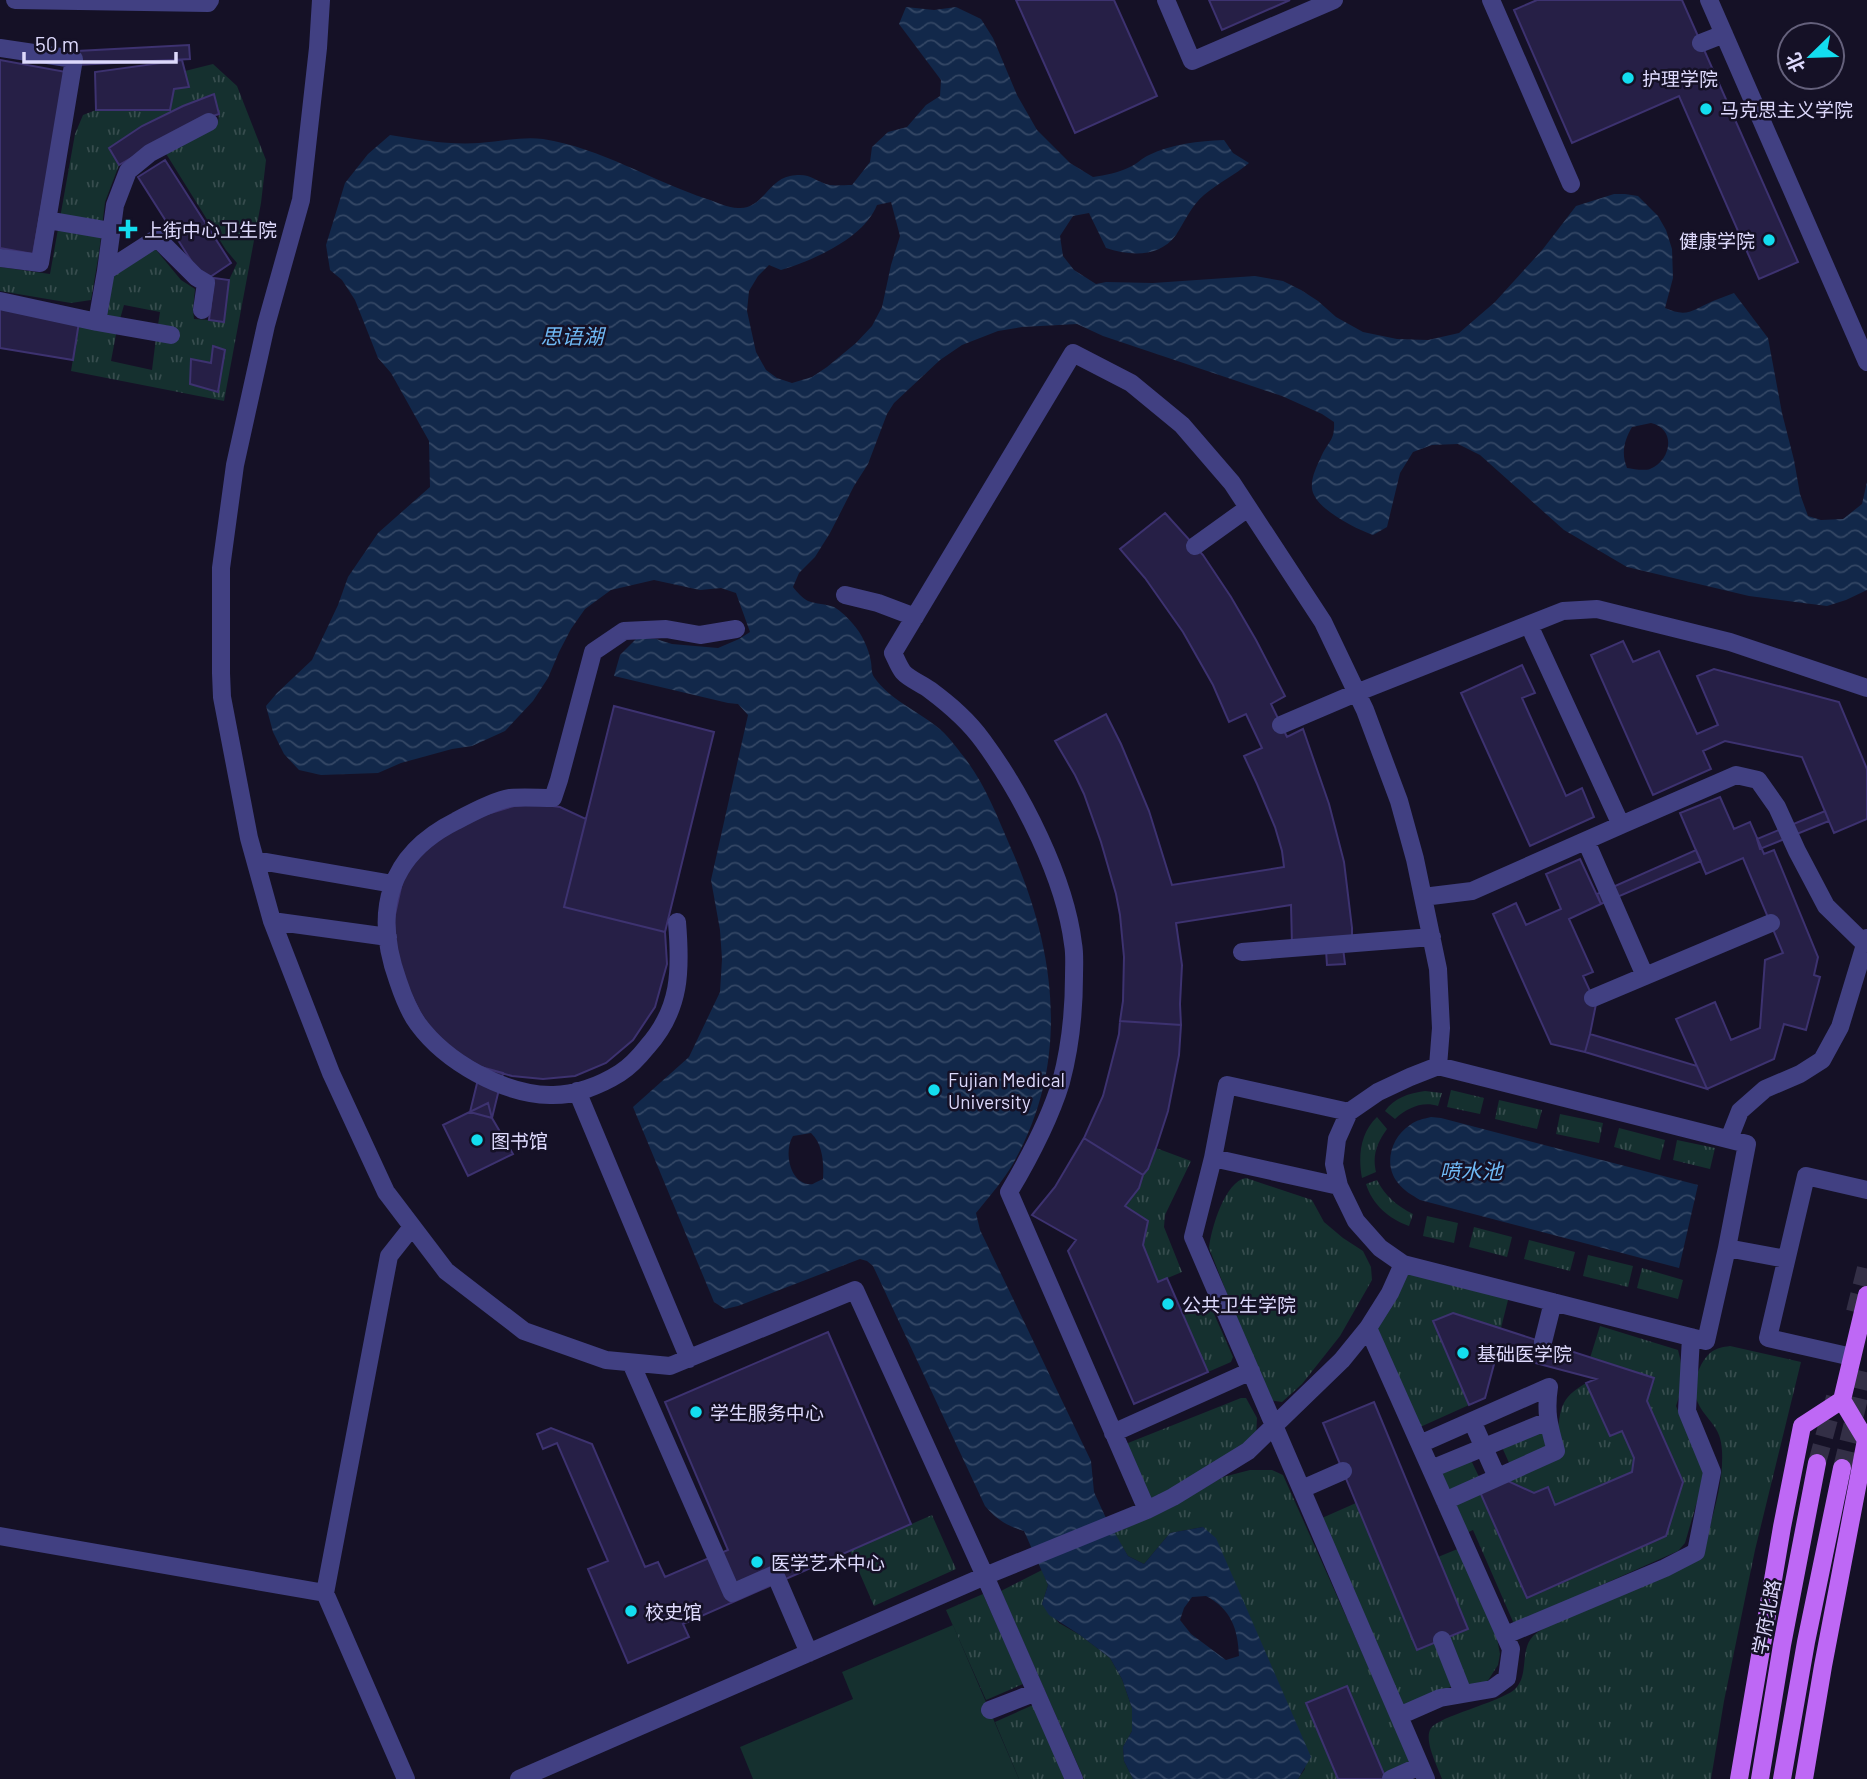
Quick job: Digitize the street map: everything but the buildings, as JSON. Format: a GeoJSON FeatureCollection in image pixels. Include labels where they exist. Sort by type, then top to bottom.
{"type":"FeatureCollection","features":[{"type":"Feature","properties":{"kind":"main road"},"geometry":{"type":"LineString","coordinates":[[1738,1779],[1779,1540],[1802,1426],[1842,1400],[1867,1295]]}},
{"type":"Feature","properties":{"kind":"main road"},"geometry":{"type":"LineString","coordinates":[[1804,1779],[1866,1440],[1842,1400]]}},
{"type":"Feature","properties":{"kind":"main road","name":"学府北路"},"geometry":{"type":"LineString","coordinates":[[1760,1779],[1782,1645],[1817,1463]]}},
{"type":"Feature","properties":{"kind":"main road"},"geometry":{"type":"LineString","coordinates":[[1782,1779],[1806,1642],[1842,1468]]}},
{"type":"Feature","properties":{"kind":"street"},"geometry":{"type":"LineString","coordinates":[[15,0],[208,3],[209,0]]}},
{"type":"Feature","properties":{"kind":"street"},"geometry":{"type":"LineString","coordinates":[[321,0],[301,200],[266,325],[235,465],[221,568],[222,697],[255,860],[272,921],[331,1073],[386,1192],[412,1227],[446,1271],[523,1331],[606,1360],[670,1366],[855,1290],[1074,1779]]}},
{"type":"Feature","properties":{"kind":"street"},"geometry":{"type":"LineString","coordinates":[[1166,0],[1192,61],[1334,0]]}},
{"type":"Feature","properties":{"kind":"street"},"geometry":{"type":"LineString","coordinates":[[1491,0],[1571,184]]}},
{"type":"Feature","properties":{"kind":"street"},"geometry":{"type":"LineString","coordinates":[[1709,0],[1867,362]]}},
{"type":"Feature","properties":{"kind":"street"},"geometry":{"type":"LineString","coordinates":[[1701,43],[1724,34]]}},
{"type":"Feature","properties":{"kind":"street"},"geometry":{"type":"LineString","coordinates":[[0,48],[74,59],[40,263],[0,258]]}},
{"type":"Feature","properties":{"kind":"street"},"geometry":{"type":"LineString","coordinates":[[97,322],[115,205],[128,171],[149,153],[209,122]]}},
{"type":"Feature","properties":{"kind":"street"},"geometry":{"type":"LineString","coordinates":[[47,220],[111,231]]}},
{"type":"Feature","properties":{"kind":"street"},"geometry":{"type":"LineString","coordinates":[[106,271],[157,238],[196,278],[205,283],[202,310]]}},
{"type":"Feature","properties":{"kind":"street"},"geometry":{"type":"LineString","coordinates":[[0,301],[171,335]]}},
{"type":"Feature","properties":{"kind":"street"},"geometry":{"type":"LineString","coordinates":[[1147,1510],[1009,1192],[1045,1122],[1060,1082],[1067,1046],[1074,999],[1073,945],[1061,892],[1015,789],[984,743],[965,718],[904,673],[893,653],[1073,353],[1131,383],[1182,425],[1232,483],[1323,622],[1365,710],[1399,801],[1415,859],[1438,969],[1441,1028],[1438,1066]]}},
{"type":"Feature","properties":{"kind":"street"},"geometry":{"type":"LineString","coordinates":[[1195,546],[1248,508]]}},
{"type":"Feature","properties":{"kind":"street"},"geometry":{"type":"LineString","coordinates":[[845,595],[878,603],[915,617]]}},
{"type":"Feature","properties":{"kind":"street"},"geometry":{"type":"LineString","coordinates":[[1281,725],[1563,611],[1597,609],[1730,642],[1867,688]]}},
{"type":"Feature","properties":{"kind":"street"},"geometry":{"type":"LineString","coordinates":[[1529,625],[1621,825]]}},
{"type":"Feature","properties":{"kind":"street"},"geometry":{"type":"LineString","coordinates":[[677,922],[680,959],[677,982],[674,1002],[662,1028],[644,1052],[624,1070],[601,1083],[552,1096],[514,1089],[474,1072],[438,1047],[417,1023],[404,998],[391,964],[386,923],[388,896],[398,871],[427,838],[444,827],[508,798],[553,798],[593,652],[624,631],[666,629],[700,635],[736,629]]}},
{"type":"Feature","properties":{"kind":"street"},"geometry":{"type":"LineString","coordinates":[[1423,897],[1472,891],[1736,775],[1758,780],[1777,807],[1826,906],[1866,941],[1840,1027],[1822,1060],[1800,1074],[1765,1089],[1740,1111],[1729,1139]]}},
{"type":"Feature","properties":{"kind":"street"},"geometry":{"type":"LineString","coordinates":[[1586,841],[1645,976]]}},
{"type":"Feature","properties":{"kind":"street"},"geometry":{"type":"LineString","coordinates":[[255,860],[393,884]]}},
{"type":"Feature","properties":{"kind":"street"},"geometry":{"type":"LineString","coordinates":[[272,921],[388,937]]}},
{"type":"Feature","properties":{"kind":"street"},"geometry":{"type":"LineString","coordinates":[[1593,998],[1771,923]]}},
{"type":"Feature","properties":{"kind":"street"},"geometry":{"type":"LineString","coordinates":[[1242,952],[1432,937]]}},
{"type":"Feature","properties":{"kind":"street"},"geometry":{"type":"LineString","coordinates":[[1438,1066],[1747,1144],[1706,1341],[1403,1264],[1380,1248],[1356,1221],[1339,1186],[1334,1164],[1337,1139],[1349,1112],[1378,1092],[1438,1066]]}},
{"type":"Feature","properties":{"kind":"street"},"geometry":{"type":"LineString","coordinates":[[1349,1112],[1227,1084],[1213,1158],[1193,1237],[1423,1773],[1391,1779]]}},
{"type":"Feature","properties":{"kind":"street"},"geometry":{"type":"LineString","coordinates":[[577,1091],[689,1359]]}},
{"type":"Feature","properties":{"kind":"street"},"geometry":{"type":"LineString","coordinates":[[1213,1158],[1339,1186]]}},
{"type":"Feature","properties":{"kind":"street"},"geometry":{"type":"LineString","coordinates":[[1852,1357],[1768,1338],[1806,1176],[1867,1189]]}},
{"type":"Feature","properties":{"kind":"street"},"geometry":{"type":"LineString","coordinates":[[406,1779],[325,1593],[389,1255],[412,1227]]}},
{"type":"Feature","properties":{"kind":"street"},"geometry":{"type":"LineString","coordinates":[[1727,1248],[1786,1259]]}},
{"type":"Feature","properties":{"kind":"street"},"geometry":{"type":"LineString","coordinates":[[519,1779],[1173,1497],[1248,1451],[1342,1360],[1368,1328],[1390,1293],[1403,1264]]}},
{"type":"Feature","properties":{"kind":"street"},"geometry":{"type":"LineString","coordinates":[[1543,1342],[1553,1302]]}},
{"type":"Feature","properties":{"kind":"street"},"geometry":{"type":"LineString","coordinates":[[1368,1328],[1511,1649],[1507,1678],[1492,1689],[1440,1698],[1399,1716]]}},
{"type":"Feature","properties":{"kind":"street"},"geometry":{"type":"LineString","coordinates":[[1506,1635],[1665,1568],[1696,1552],[1712,1472],[1687,1410],[1691,1338]]}},
{"type":"Feature","properties":{"kind":"street"},"geometry":{"type":"LineString","coordinates":[[631,1363],[732,1593],[775,1574],[809,1653]]}},
{"type":"Feature","properties":{"kind":"street"},"geometry":{"type":"LineString","coordinates":[[1113,1433],[1251,1371]]}},
{"type":"Feature","properties":{"kind":"street"},"geometry":{"type":"LineString","coordinates":[[1420,1444],[1549,1387],[1546,1405],[1556,1451],[1446,1500]]}},
{"type":"Feature","properties":{"kind":"street"},"geometry":{"type":"LineString","coordinates":[[1472,1421],[1497,1477]]}},
{"type":"Feature","properties":{"kind":"street"},"geometry":{"type":"LineString","coordinates":[[1432,1469],[1548,1421]]}},
{"type":"Feature","properties":{"kind":"street"},"geometry":{"type":"LineString","coordinates":[[1302,1489],[1343,1471]]}},
{"type":"Feature","properties":{"kind":"street"},"geometry":{"type":"LineString","coordinates":[[0,1536],[325,1593]]}},
{"type":"Feature","properties":{"kind":"street"},"geometry":{"type":"LineString","coordinates":[[1442,1640],[1463,1693]]}},
{"type":"Feature","properties":{"kind":"street"},"geometry":{"type":"LineString","coordinates":[[990,1710],[1036,1692]]}},
{"type":"Feature","properties":{"kind":"green space"},"geometry":{"type":"Polygon","coordinates":[[[213,64],[237,86],[266,160],[261,203],[224,401],[71,371],[79,322],[117,329],[111,361],[152,370],[156,338],[174,339],[167,325],[158,325],[160,312],[124,305],[120,319],[104,318],[110,276],[152,245],[181,280],[195,289],[194,319],[224,321],[229,280],[237,263],[226,250],[165,152],[218,123],[219,114],[214,95],[119,165],[105,202],[91,300],[71,303],[0,291],[0,267],[50,274],[75,134],[83,115],[96,110],[170,110],[174,89],[189,87],[185,71],[213,64]],[[213,347],[211,363],[191,359],[191,384],[217,392],[225,350],[213,347]]]}},
{"type":"Feature","properties":{"kind":"green space"},"geometry":{"type":"Polygon","coordinates":[[[1451,1090],[1484,1098],[1480,1114],[1447,1107],[1451,1090]]]}},
{"type":"Feature","properties":{"kind":"green space"},"geometry":{"type":"Polygon","coordinates":[[[1425,1091],[1442,1093],[1438,1106],[1415,1106],[1395,1119],[1385,1111],[1402,1097],[1425,1091]]]}},
{"type":"Feature","properties":{"kind":"green space"},"geometry":{"type":"Polygon","coordinates":[[[1499,1100],[1542,1110],[1537,1129],[1495,1119],[1499,1100]]]}},
{"type":"Feature","properties":{"kind":"green space"},"geometry":{"type":"Polygon","coordinates":[[[1560,1114],[1603,1123],[1599,1143],[1556,1134],[1560,1114]]]}},
{"type":"Feature","properties":{"kind":"green space"},"geometry":{"type":"Polygon","coordinates":[[[1377,1117],[1387,1129],[1376,1149],[1376,1172],[1362,1178],[1362,1146],[1367,1130],[1377,1117]]]}},
{"type":"Feature","properties":{"kind":"green space"},"geometry":{"type":"Polygon","coordinates":[[[1619,1128],[1665,1140],[1660,1160],[1614,1147],[1619,1128]]]}},
{"type":"Feature","properties":{"kind":"green space"},"geometry":{"type":"Polygon","coordinates":[[[1677,1140],[1715,1148],[1710,1169],[1673,1160],[1677,1140]]]}},
{"type":"Feature","properties":{"kind":"green space"},"geometry":{"type":"Polygon","coordinates":[[[1156,1148],[1191,1161],[1165,1215],[1164,1227],[1182,1272],[1158,1282],[1125,1206],[1139,1188],[1156,1148]]]}},
{"type":"Feature","properties":{"kind":"green space"},"geometry":{"type":"Polygon","coordinates":[[[1246,1178],[1312,1200],[1324,1222],[1363,1251],[1371,1267],[1372,1280],[1340,1336],[1302,1384],[1282,1402],[1269,1400],[1209,1248],[1220,1207],[1238,1181],[1246,1178]]]}},
{"type":"Feature","properties":{"kind":"green space"},"geometry":{"type":"Polygon","coordinates":[[[1377,1180],[1392,1200],[1413,1214],[1409,1226],[1388,1215],[1372,1198],[1366,1184],[1377,1180]]]}},
{"type":"Feature","properties":{"kind":"green space"},"geometry":{"type":"Polygon","coordinates":[[[1427,1216],[1458,1223],[1454,1243],[1423,1236],[1427,1216]]]}},
{"type":"Feature","properties":{"kind":"green space"},"geometry":{"type":"Polygon","coordinates":[[[1474,1227],[1512,1237],[1507,1257],[1469,1247],[1474,1227]]]}},
{"type":"Feature","properties":{"kind":"green space"},"geometry":{"type":"Polygon","coordinates":[[[1529,1240],[1575,1252],[1570,1271],[1524,1259],[1529,1240]]]}},
{"type":"Feature","properties":{"kind":"green space"},"geometry":{"type":"Polygon","coordinates":[[[1588,1255],[1633,1266],[1628,1287],[1583,1276],[1588,1255]]]}},
{"type":"Feature","properties":{"kind":"green space"},"geometry":{"type":"Polygon","coordinates":[[[1642,1268],[1683,1280],[1678,1299],[1637,1288],[1642,1268]]]}},
{"type":"Feature","properties":{"kind":"green space"},"geometry":{"type":"Polygon","coordinates":[[[1405,1270],[1509,1296],[1501,1328],[1453,1313],[1434,1321],[1469,1405],[1418,1428],[1374,1329],[1405,1270]]]}},
{"type":"Feature","properties":{"kind":"green space"},"geometry":{"type":"Polygon","coordinates":[[[1208,1300],[1233,1357],[1231,1362],[1208,1372],[1181,1309],[1208,1300]]]}},
{"type":"Feature","properties":{"kind":"green space"},"geometry":{"type":"Polygon","coordinates":[[[1600,1326],[1678,1350],[1682,1378],[1676,1406],[1705,1474],[1685,1543],[1678,1551],[1514,1624],[1473,1530],[1464,1534],[1451,1505],[1480,1492],[1527,1597],[1666,1536],[1683,1482],[1647,1401],[1654,1378],[1590,1358],[1600,1326]]]}},
{"type":"Feature","properties":{"kind":"green space"},"geometry":{"type":"Polygon","coordinates":[[[1730,1346],[1801,1362],[1755,1550],[1711,1779],[1442,1779],[1430,1746],[1431,1728],[1436,1723],[1514,1690],[1522,1678],[1526,1649],[1535,1634],[1551,1624],[1701,1558],[1719,1491],[1722,1451],[1716,1429],[1698,1403],[1695,1383],[1699,1370],[1710,1353],[1730,1346]]]}},
{"type":"Feature","properties":{"kind":"green space"},"geometry":{"type":"Polygon","coordinates":[[[1586,1383],[1610,1436],[1622,1431],[1634,1458],[1632,1472],[1555,1505],[1548,1487],[1534,1493],[1508,1481],[1557,1437],[1559,1419],[1566,1399],[1586,1383]]]}},
{"type":"Feature","properties":{"kind":"green space"},"geometry":{"type":"Polygon","coordinates":[[[1246,1398],[1257,1418],[1256,1437],[1150,1504],[1123,1445],[1246,1398]]]}},
{"type":"Feature","properties":{"kind":"green space"},"geometry":{"type":"Polygon","coordinates":[[[1541,1428],[1549,1448],[1510,1465],[1501,1445],[1541,1428]]]}},
{"type":"Feature","properties":{"kind":"green space"},"geometry":{"type":"Polygon","coordinates":[[[1470,1458],[1479,1477],[1445,1492],[1437,1473],[1470,1458]]]}},
{"type":"Feature","properties":{"kind":"green space"},"geometry":{"type":"Polygon","coordinates":[[[1250,1470],[1272,1470],[1283,1475],[1411,1762],[1384,1774],[1346,1686],[1306,1703],[1338,1779],[1298,1779],[1305,1769],[1203,1527],[1170,1533],[1144,1564],[1128,1556],[1114,1533],[1168,1509],[1223,1477],[1250,1470]]]}},
{"type":"Feature","properties":{"kind":"green space"},"geometry":{"type":"Polygon","coordinates":[[[1356,1503],[1417,1650],[1435,1643],[1453,1686],[1400,1707],[1322,1518],[1356,1503]]]}},
{"type":"Feature","properties":{"kind":"green space"},"geometry":{"type":"Polygon","coordinates":[[[932,1515],[956,1569],[874,1606],[850,1551],[932,1515]]]}},
{"type":"Feature","properties":{"kind":"green space"},"geometry":{"type":"Polygon","coordinates":[[[1460,1548],[1497,1638],[1500,1654],[1498,1665],[1487,1682],[1473,1686],[1464,1683],[1446,1639],[1468,1629],[1438,1557],[1460,1548]]]}},
{"type":"Feature","properties":{"kind":"green space"},"geometry":{"type":"Polygon","coordinates":[[[1042,1570],[1048,1585],[1042,1604],[1059,1623],[1110,1658],[1122,1679],[1132,1708],[1132,1731],[1123,1747],[1124,1761],[1133,1779],[1084,1779],[1001,1591],[1042,1570]]]}},
{"type":"Feature","properties":{"kind":"green space"},"geometry":{"type":"Polygon","coordinates":[[[983,1594],[1023,1684],[986,1700],[946,1610],[983,1594]]]}},
{"type":"Feature","properties":{"kind":"green space"},"geometry":{"type":"Polygon","coordinates":[[[953,1625],[1019,1779],[753,1779],[740,1747],[853,1699],[842,1672],[953,1625]]]}},
{"type":"Feature","properties":{"kind":"green space"},"geometry":{"type":"Polygon","coordinates":[[[1033,1705],[1065,1779],[1019,1779],[995,1722],[1033,1705]]]}},
{"type":"Feature","properties":{"kind":"water","name":"思语湖"},"geometry":{"type":"Polygon","coordinates":[[[906,7],[934,10],[956,7],[981,19],[993,38],[1017,95],[1037,130],[1070,163],[1093,177],[1125,169],[1166,148],[1205,141],[1224,140],[1233,153],[1249,163],[1204,195],[1192,208],[1176,235],[1161,248],[1153,251],[1125,253],[1106,248],[1089,213],[1073,216],[1060,236],[1063,256],[1074,270],[1096,284],[1255,276],[1283,281],[1301,290],[1336,317],[1363,332],[1397,339],[1428,340],[1459,333],[1495,302],[1543,249],[1576,206],[1614,194],[1638,196],[1658,216],[1672,249],[1673,278],[1665,308],[1690,312],[1734,293],[1768,338],[1800,494],[1808,516],[1821,520],[1843,519],[1862,504],[1867,482],[1867,590],[1827,606],[1749,596],[1627,567],[1564,530],[1480,455],[1458,444],[1432,445],[1413,452],[1400,473],[1387,527],[1373,535],[1331,513],[1314,495],[1313,476],[1334,428],[1334,422],[1322,414],[1282,396],[1103,336],[1077,324],[1022,327],[998,331],[962,345],[940,360],[894,403],[887,414],[868,464],[830,533],[815,557],[799,573],[793,587],[800,595],[808,601],[836,608],[856,628],[869,652],[873,675],[880,685],[940,729],[964,757],[984,789],[1010,846],[1026,885],[1047,964],[1051,1004],[1050,1044],[1044,1084],[1032,1123],[1010,1169],[976,1213],[980,1230],[1091,1461],[1094,1492],[1128,1556],[1144,1564],[1170,1533],[1203,1527],[1216,1538],[1311,1757],[1298,1779],[1133,1779],[1124,1761],[1123,1747],[1132,1731],[1132,1708],[1122,1679],[1110,1658],[1049,1615],[1042,1604],[1048,1585],[1024,1531],[1002,1522],[985,1506],[873,1266],[867,1261],[860,1259],[738,1306],[725,1309],[714,1302],[633,1107],[689,1057],[720,992],[720,930],[711,880],[748,715],[738,704],[614,676],[620,655],[636,639],[656,639],[672,644],[718,648],[750,632],[736,593],[721,588],[700,590],[654,580],[611,590],[585,609],[571,629],[548,678],[533,701],[505,731],[472,746],[401,763],[378,773],[321,775],[299,770],[284,754],[273,732],[266,706],[312,660],[348,577],[378,533],[430,487],[429,441],[391,373],[378,358],[355,300],[342,280],[330,270],[326,245],[345,183],[368,154],[390,135],[457,143],[543,139],[606,157],[687,192],[738,208],[753,204],[776,183],[790,176],[807,176],[830,185],[852,185],[870,162],[872,147],[888,132],[907,127],[926,105],[940,96],[941,80],[899,24],[906,7]],[[891,202],[877,205],[861,228],[837,246],[781,270],[769,265],[749,291],[747,311],[756,352],[766,370],[777,378],[792,383],[812,377],[856,343],[872,326],[882,307],[900,236],[891,202]],[[1651,423],[1632,427],[1624,447],[1627,468],[1650,469],[1663,459],[1668,438],[1659,426],[1651,423]],[[811,1133],[793,1136],[789,1159],[794,1174],[805,1183],[813,1184],[823,1179],[822,1154],[815,1138],[811,1133]],[[1206,1596],[1192,1597],[1180,1620],[1191,1634],[1226,1660],[1239,1656],[1235,1629],[1222,1607],[1206,1596]]]}},
{"type":"Feature","properties":{"kind":"water","name":"喷水池"},"geometry":{"type":"Polygon","coordinates":[[[1431,1117],[1698,1185],[1679,1268],[1420,1200],[1403,1188],[1393,1176],[1391,1152],[1403,1130],[1415,1122],[1431,1117]]]}},
{"type":"Feature","properties":{"kind":"tunnel"},"geometry":{"type":"LineString","coordinates":[[1855,1312],[1867,1264]]}},
{"type":"Feature","properties":{"kind":"tunnel"},"geometry":{"type":"LineString","coordinates":[[1842,1468],[1867,1365]]}},
{"type":"Feature","properties":{"kind":"tunnel"},"geometry":{"type":"LineString","coordinates":[[1817,1463],[1835,1397]]}},
{"type":"Feature","properties":{"kind":"place","name":"护理学院"},"geometry":{"type":"Point","coordinates":[1628,78]}},
{"type":"Feature","properties":{"kind":"place","name":"马克思主义学院"},"geometry":{"type":"Point","coordinates":[1706,109]}},
{"type":"Feature","properties":{"kind":"place","name":"上街中心卫生院"},"geometry":{"type":"Point","coordinates":[128,229]}},
{"type":"Feature","properties":{"kind":"place","name":"健康学院"},"geometry":{"type":"Point","coordinates":[1769,240]}},
{"type":"Feature","properties":{"kind":"place","name":"Fujian Medical University"},"geometry":{"type":"Point","coordinates":[934,1090]}},
{"type":"Feature","properties":{"kind":"place","name":"图书馆"},"geometry":{"type":"Point","coordinates":[477,1140]}},
{"type":"Feature","properties":{"kind":"place","name":"公共卫生学院"},"geometry":{"type":"Point","coordinates":[1168,1304]}},
{"type":"Feature","properties":{"kind":"place","name":"基础医学院"},"geometry":{"type":"Point","coordinates":[1463,1353]}},
{"type":"Feature","properties":{"kind":"place","name":"学生服务中心"},"geometry":{"type":"Point","coordinates":[696,1412]}},
{"type":"Feature","properties":{"kind":"place","name":"医学艺术中心"},"geometry":{"type":"Point","coordinates":[757,1562]}},
{"type":"Feature","properties":{"kind":"place","name":"校史馆"},"geometry":{"type":"Point","coordinates":[631,1611]}}]}
